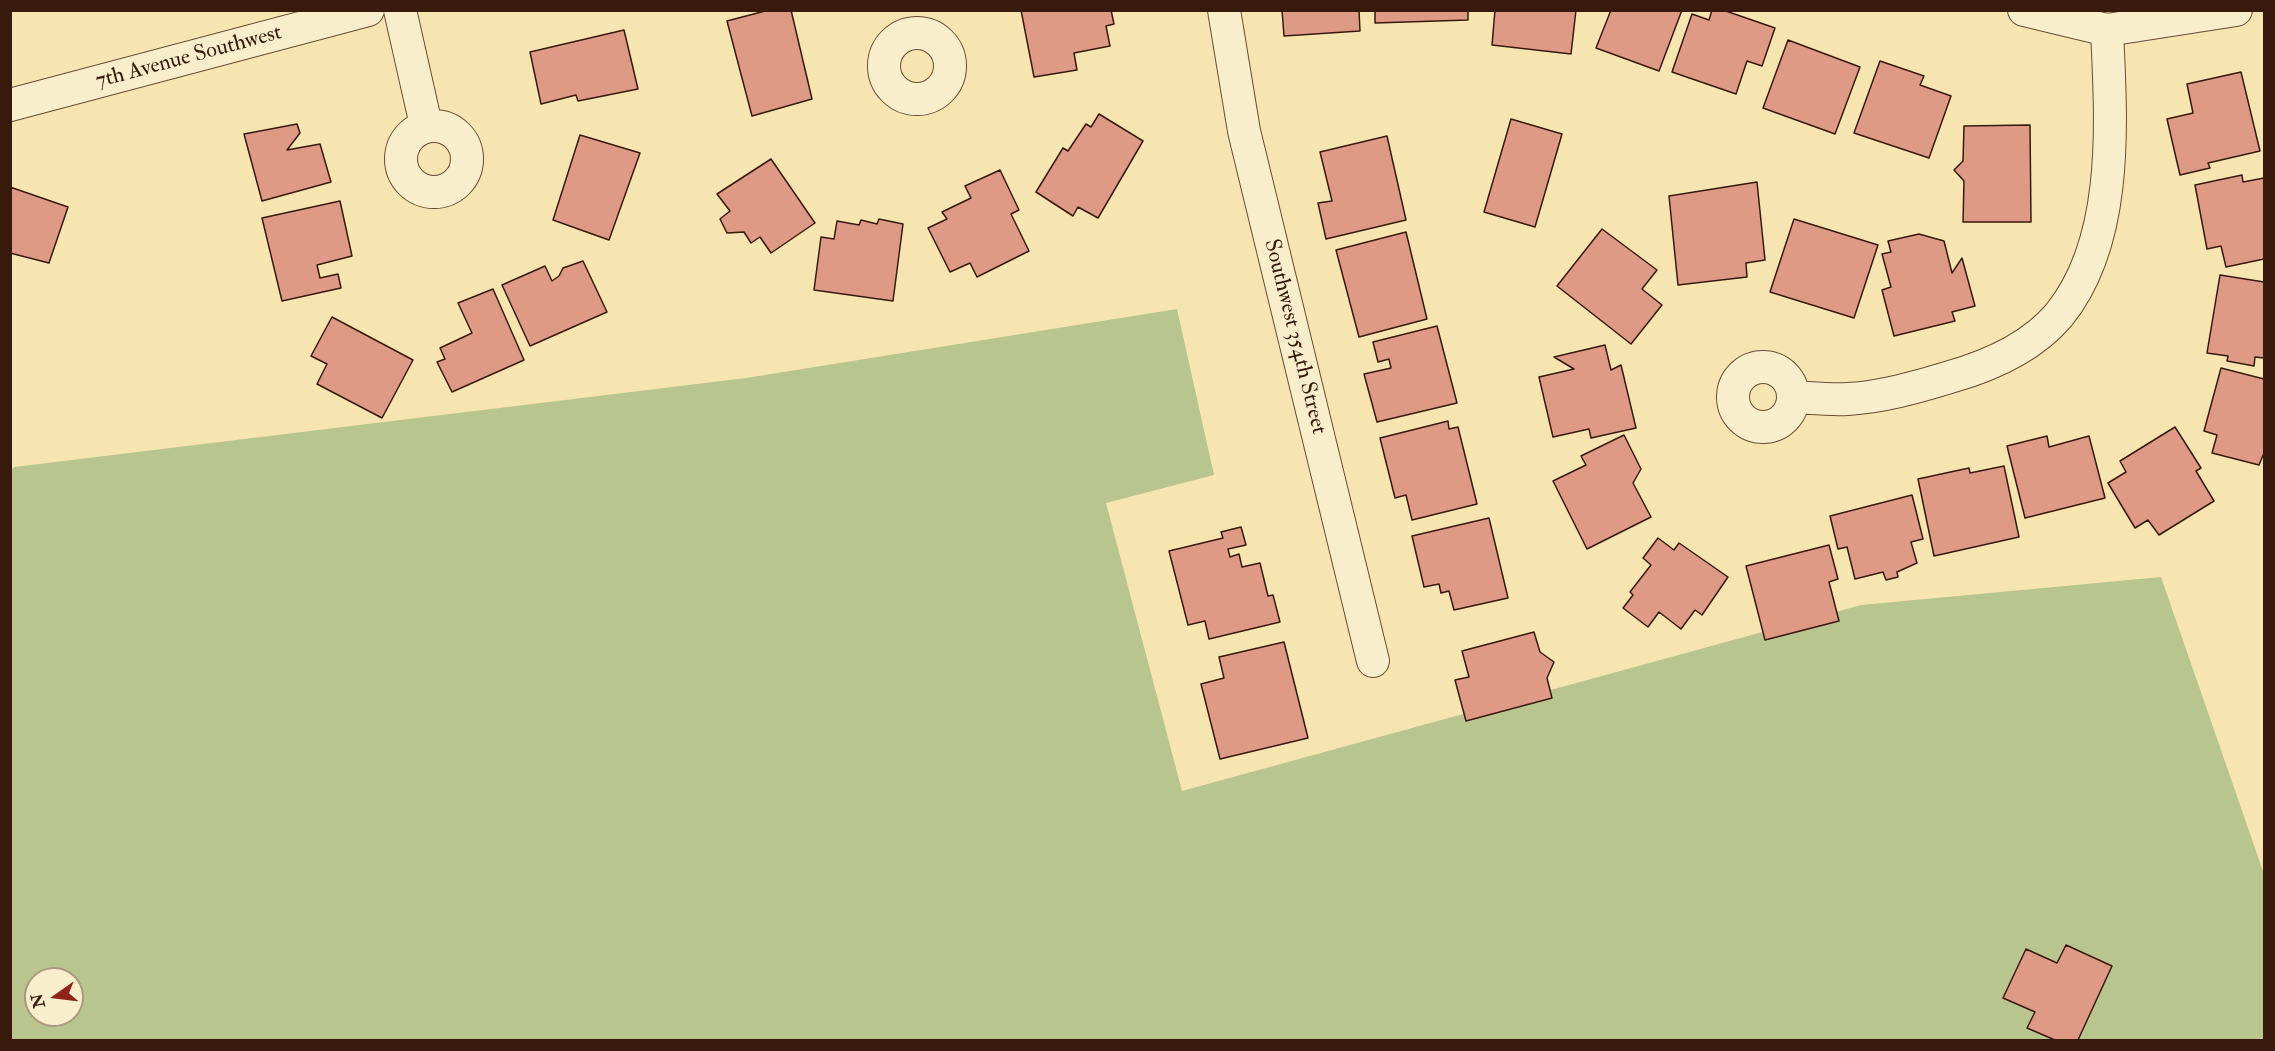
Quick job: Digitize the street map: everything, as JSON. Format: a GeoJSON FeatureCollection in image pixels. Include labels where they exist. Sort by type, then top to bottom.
{"type":"FeatureCollection","features":[{"type":"Feature","properties":{"kind":"street","name":"7th Avenue Southwest"},"geometry":{"type":"LineString","coordinates":[[10,105],[368,10]]}},
{"type":"Feature","properties":{"kind":"street"},"geometry":{"type":"LineString","coordinates":[[400,10],[426,125]]}},
{"type":"Feature","properties":{"kind":"street","name":"Southwest 354th Street"},"geometry":{"type":"LineString","coordinates":[[1224,10],[1244,131],[1373,661]]}},
{"type":"Feature","properties":{"kind":"street"},"geometry":{"type":"LineString","coordinates":[[2024,10],[2107,30],[2236,10]]}},
{"type":"Feature","properties":{"kind":"street"},"geometry":{"type":"LineString","coordinates":[[1794,397],[1850,399],[1911,389],[1962,374],[2007,355],[2035,337],[2058,316],[2073,294],[2086,266],[2098,229],[2107,177],[2111,126],[2107,30]]}},
{"type":"Feature","properties":{"kind":"green space"},"geometry":{"type":"Polygon","coordinates":[[[1177,309],[1214,475],[1106,503],[1182,791],[1861,605],[2161,577],[2264,874],[2264,1040],[11,1040],[10,472],[14,467],[746,378],[1177,309]]]}},
{"type":"Feature","properties":{"kind":"building"},"geometry":{"type":"Polygon","coordinates":[[[769,10],[791,10],[812,99],[752,116],[727,21],[769,10]]]}},
{"type":"Feature","properties":{"kind":"building"},"geometry":{"type":"Polygon","coordinates":[[[1021,10],[1111,10],[1114,24],[1106,26],[1110,46],[1074,53],[1077,70],[1034,77],[1021,10]]]}},
{"type":"Feature","properties":{"kind":"building"},"geometry":{"type":"Polygon","coordinates":[[[1282,10],[1359,10],[1360,31],[1284,36],[1282,10]]]}},
{"type":"Feature","properties":{"kind":"building"},"geometry":{"type":"Polygon","coordinates":[[[1375,10],[1468,10],[1468,20],[1375,23],[1375,10]]]}},
{"type":"Feature","properties":{"kind":"building"},"geometry":{"type":"Polygon","coordinates":[[[1495,10],[1576,10],[1571,54],[1492,45],[1495,10]]]}},
{"type":"Feature","properties":{"kind":"building"},"geometry":{"type":"Polygon","coordinates":[[[1611,10],[1682,10],[1659,71],[1596,48],[1611,10]]]}},
{"type":"Feature","properties":{"kind":"building"},"geometry":{"type":"Polygon","coordinates":[[[1712,10],[1723,10],[1775,28],[1762,66],[1747,61],[1736,94],[1672,72],[1692,14],[1709,20],[1712,10]]]}},
{"type":"Feature","properties":{"kind":"building"},"geometry":{"type":"Polygon","coordinates":[[[624,30],[638,89],[578,101],[576,95],[541,104],[530,52],[624,30]]]}},
{"type":"Feature","properties":{"kind":"building"},"geometry":{"type":"Polygon","coordinates":[[[1788,40],[1860,67],[1835,134],[1763,108],[1788,40]]]}},
{"type":"Feature","properties":{"kind":"building"},"geometry":{"type":"Polygon","coordinates":[[[1880,61],[1924,76],[1920,85],[1951,96],[1929,158],[1854,133],[1880,61]]]}},
{"type":"Feature","properties":{"kind":"building"},"geometry":{"type":"Polygon","coordinates":[[[2241,72],[2260,151],[2208,163],[2210,168],[2180,175],[2167,119],[2193,113],[2187,84],[2241,72]]]}},
{"type":"Feature","properties":{"kind":"building"},"geometry":{"type":"Polygon","coordinates":[[[1099,114],[1143,141],[1098,218],[1078,207],[1073,216],[1036,192],[1063,148],[1068,151],[1086,124],[1091,127],[1099,114]]]}},
{"type":"Feature","properties":{"kind":"building"},"geometry":{"type":"Polygon","coordinates":[[[1511,119],[1562,134],[1535,227],[1484,212],[1511,119]]]}},
{"type":"Feature","properties":{"kind":"building"},"geometry":{"type":"Polygon","coordinates":[[[297,124],[300,133],[287,150],[320,144],[331,182],[262,201],[244,134],[297,124]]]}},
{"type":"Feature","properties":{"kind":"building"},"geometry":{"type":"Polygon","coordinates":[[[2030,125],[2031,222],[1963,222],[1964,181],[1954,170],[1963,161],[1964,126],[2030,125]]]}},
{"type":"Feature","properties":{"kind":"building"},"geometry":{"type":"Polygon","coordinates":[[[580,135],[640,153],[609,240],[553,220],[580,135]]]}},
{"type":"Feature","properties":{"kind":"building"},"geometry":{"type":"Polygon","coordinates":[[[1387,136],[1406,220],[1326,239],[1318,203],[1332,201],[1320,152],[1387,136]]]}},
{"type":"Feature","properties":{"kind":"building"},"geometry":{"type":"Polygon","coordinates":[[[771,159],[815,223],[771,253],[760,237],[751,243],[744,232],[727,233],[720,219],[730,211],[717,194],[771,159]]]}},
{"type":"Feature","properties":{"kind":"building"},"geometry":{"type":"Polygon","coordinates":[[[1000,170],[1019,210],[1011,214],[1029,251],[977,277],[970,263],[950,272],[928,228],[947,219],[942,212],[971,198],[965,186],[1000,170]]]}},
{"type":"Feature","properties":{"kind":"building"},"geometry":{"type":"Polygon","coordinates":[[[2242,175],[2243,182],[2264,178],[2264,259],[2226,267],[2221,246],[2207,249],[2195,185],[2242,175]]]}},
{"type":"Feature","properties":{"kind":"building"},"geometry":{"type":"Polygon","coordinates":[[[1757,182],[1765,260],[1746,263],[1747,277],[1678,285],[1669,196],[1757,182]]]}},
{"type":"Feature","properties":{"kind":"building"},"geometry":{"type":"Polygon","coordinates":[[[10,187],[68,207],[49,263],[10,253],[10,187]]]}},
{"type":"Feature","properties":{"kind":"building"},"geometry":{"type":"Polygon","coordinates":[[[340,201],[352,256],[317,265],[320,278],[338,274],[341,288],[282,301],[262,218],[340,201]]]}},
{"type":"Feature","properties":{"kind":"building"},"geometry":{"type":"Polygon","coordinates":[[[879,219],[903,224],[893,301],[814,290],[821,237],[834,239],[837,221],[859,225],[861,220],[877,224],[879,219]]]}},
{"type":"Feature","properties":{"kind":"building"},"geometry":{"type":"Polygon","coordinates":[[[1794,219],[1878,245],[1854,318],[1770,292],[1794,219]]]}},
{"type":"Feature","properties":{"kind":"building"},"geometry":{"type":"Polygon","coordinates":[[[1602,229],[1657,270],[1642,289],[1662,305],[1631,344],[1557,286],[1602,229]]]}},
{"type":"Feature","properties":{"kind":"building"},"geometry":{"type":"Polygon","coordinates":[[[1406,232],[1427,319],[1359,337],[1336,250],[1406,232]]]}},
{"type":"Feature","properties":{"kind":"building"},"geometry":{"type":"Polygon","coordinates":[[[1919,234],[1944,241],[1952,273],[1962,258],[1975,306],[1952,312],[1955,321],[1894,336],[1882,290],[1891,287],[1882,254],[1891,252],[1888,241],[1919,234]]]}},
{"type":"Feature","properties":{"kind":"building"},"geometry":{"type":"Polygon","coordinates":[[[583,261],[607,312],[530,346],[502,285],[545,266],[552,281],[559,276],[563,268],[583,261]]]}},
{"type":"Feature","properties":{"kind":"building"},"geometry":{"type":"Polygon","coordinates":[[[2220,275],[2264,282],[2264,358],[2255,357],[2254,366],[2227,361],[2228,356],[2207,353],[2220,275]]]}},
{"type":"Feature","properties":{"kind":"building"},"geometry":{"type":"Polygon","coordinates":[[[493,289],[524,360],[452,392],[437,362],[445,359],[440,348],[472,333],[458,303],[493,289]]]}},
{"type":"Feature","properties":{"kind":"building"},"geometry":{"type":"Polygon","coordinates":[[[332,317],[413,360],[382,418],[317,384],[327,364],[311,356],[332,317]]]}},
{"type":"Feature","properties":{"kind":"building"},"geometry":{"type":"Polygon","coordinates":[[[1437,326],[1457,403],[1377,422],[1364,374],[1391,368],[1389,359],[1378,362],[1373,342],[1437,326]]]}},
{"type":"Feature","properties":{"kind":"building"},"geometry":{"type":"Polygon","coordinates":[[[1605,345],[1611,370],[1621,365],[1636,428],[1591,438],[1589,429],[1553,437],[1539,377],[1574,369],[1554,357],[1605,345]]]}},
{"type":"Feature","properties":{"kind":"building"},"geometry":{"type":"Polygon","coordinates":[[[2221,368],[2264,379],[2264,453],[2259,465],[2212,453],[2217,435],[2204,431],[2221,368]]]}},
{"type":"Feature","properties":{"kind":"building"},"geometry":{"type":"Polygon","coordinates":[[[1448,421],[1449,429],[1458,427],[1477,504],[1412,520],[1406,495],[1395,498],[1380,438],[1448,421]]]}},
{"type":"Feature","properties":{"kind":"building"},"geometry":{"type":"Polygon","coordinates":[[[2175,427],[2201,468],[2196,471],[2214,501],[2159,535],[2148,520],[2135,528],[2108,483],[2126,472],[2120,461],[2175,427]]]}},
{"type":"Feature","properties":{"kind":"building"},"geometry":{"type":"Polygon","coordinates":[[[1624,435],[1641,469],[1633,483],[1651,517],[1587,549],[1553,481],[1586,465],[1581,456],[1624,435]]]}},
{"type":"Feature","properties":{"kind":"building"},"geometry":{"type":"Polygon","coordinates":[[[2047,436],[2049,447],[2089,436],[2105,498],[2025,518],[2007,446],[2047,436]]]}},
{"type":"Feature","properties":{"kind":"building"},"geometry":{"type":"Polygon","coordinates":[[[2004,466],[2019,537],[1934,556],[1918,479],[1969,468],[1970,473],[2004,466]]]}},
{"type":"Feature","properties":{"kind":"building"},"geometry":{"type":"Polygon","coordinates":[[[1912,495],[1923,539],[1911,542],[1917,563],[1897,572],[1898,577],[1886,580],[1883,572],[1855,579],[1847,547],[1838,549],[1830,516],[1912,495]]]}},
{"type":"Feature","properties":{"kind":"building"},"geometry":{"type":"Polygon","coordinates":[[[1489,518],[1508,598],[1454,610],[1449,591],[1441,593],[1439,584],[1424,587],[1412,536],[1489,518]]]}},
{"type":"Feature","properties":{"kind":"building"},"geometry":{"type":"Polygon","coordinates":[[[1241,527],[1246,545],[1228,549],[1230,557],[1239,554],[1242,567],[1260,563],[1268,596],[1273,595],[1280,622],[1209,639],[1205,621],[1188,625],[1169,551],[1223,538],[1221,532],[1241,527]]]}},
{"type":"Feature","properties":{"kind":"building"},"geometry":{"type":"Polygon","coordinates":[[[1658,538],[1674,550],[1679,543],[1728,577],[1702,615],[1695,610],[1681,629],[1659,612],[1648,627],[1623,608],[1633,595],[1630,592],[1651,565],[1643,558],[1658,538]]]}},
{"type":"Feature","properties":{"kind":"building"},"geometry":{"type":"Polygon","coordinates":[[[1829,545],[1838,579],[1829,582],[1839,621],[1765,640],[1746,566],[1829,545]]]}},
{"type":"Feature","properties":{"kind":"building"},"geometry":{"type":"Polygon","coordinates":[[[1534,632],[1540,652],[1554,662],[1547,678],[1552,698],[1466,721],[1455,680],[1469,677],[1462,651],[1534,632]]]}},
{"type":"Feature","properties":{"kind":"building"},"geometry":{"type":"Polygon","coordinates":[[[1284,642],[1308,738],[1220,759],[1201,684],[1224,678],[1219,657],[1284,642]]]}},
{"type":"Feature","properties":{"kind":"building"},"geometry":{"type":"Polygon","coordinates":[[[2066,945],[2112,966],[2078,1040],[2055,1040],[2027,1028],[2035,1012],[2003,998],[2026,949],[2057,963],[2066,945]]]}}]}
